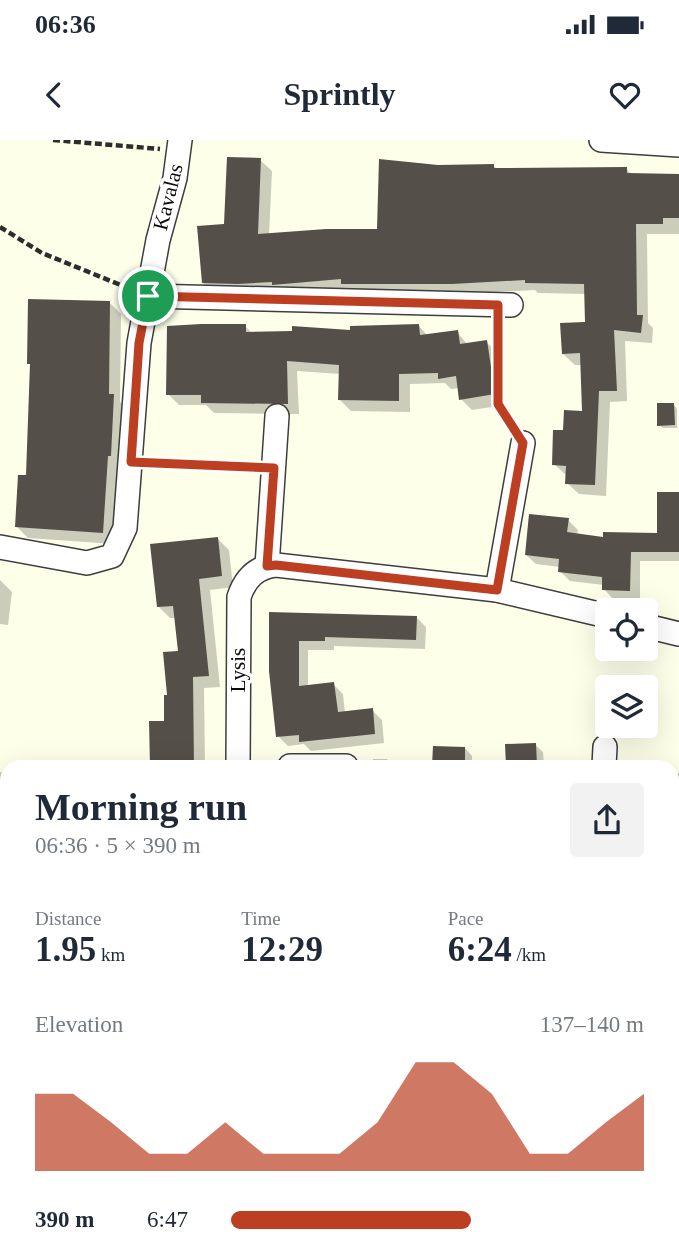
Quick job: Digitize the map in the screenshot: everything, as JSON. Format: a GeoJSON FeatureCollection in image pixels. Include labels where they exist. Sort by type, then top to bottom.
{"type":"FeatureCollection","features":[{"type":"Feature","properties":{"kind":"street"},"geometry":{"type":"LineString","coordinates":[[601,140],[679,145]]}},
{"type":"Feature","properties":{"kind":"street","name":"Kavalas"},"geometry":{"type":"LineString","coordinates":[[0,547],[87,563],[112,556],[125,528],[139,343],[158,240],[175,178],[179,145]]}},
{"type":"Feature","properties":{"kind":"street"},"geometry":{"type":"LineString","coordinates":[[148,296],[505,305]]}},
{"type":"Feature","properties":{"kind":"street","name":"Lysis"},"geometry":{"type":"LineString","coordinates":[[238,760],[239,597],[258,571],[274,468],[277,416]]}},
{"type":"Feature","properties":{"kind":"street"},"geometry":{"type":"LineString","coordinates":[[497,590],[523,443]]}},
{"type":"Feature","properties":{"kind":"street"},"geometry":{"type":"LineString","coordinates":[[258,571],[276,565],[497,590],[595,613]]}},
{"type":"Feature","properties":{"kind":"street"},"geometry":{"type":"LineString","coordinates":[[658,629],[679,634]]}},
{"type":"Feature","properties":{"kind":"path"},"geometry":{"type":"LineString","coordinates":[[53,140],[179,145]]}},
{"type":"Feature","properties":{"kind":"path"},"geometry":{"type":"LineString","coordinates":[[0,227],[42,253],[148,296]]}},
{"type":"Feature","properties":{"kind":"path"},"geometry":{"type":"LineString","coordinates":[[505,305],[498,404],[523,443]]}},
{"type":"Feature","properties":{"kind":"path"},"geometry":{"type":"LineString","coordinates":[[131,462],[274,468]]}},
{"type":"Feature","properties":{"kind":"building"},"geometry":{"type":"Polygon","coordinates":[[[227,157],[261,158],[258,234],[326,229],[377,229],[379,159],[438,165],[494,164],[494,168],[627,167],[627,173],[679,174],[679,218],[663,218],[663,224],[636,224],[637,315],[643,315],[641,333],[614,330],[617,391],[599,391],[595,485],[565,484],[566,466],[552,465],[553,430],[563,430],[564,410],[582,411],[580,353],[562,354],[560,323],[585,322],[584,284],[525,283],[525,280],[452,284],[341,284],[341,279],[272,285],[272,282],[202,283],[197,226],[224,224],[227,157]]]}},
{"type":"Feature","properties":{"kind":"building"},"geometry":{"type":"Polygon","coordinates":[[[28,299],[110,301],[109,394],[114,394],[103,533],[15,527],[18,475],[26,475],[30,364],[27,364],[28,299]]]}},
{"type":"Feature","properties":{"kind":"building"},"geometry":{"type":"Polygon","coordinates":[[[246,324],[246,332],[292,331],[292,326],[350,330],[350,326],[419,324],[420,335],[458,330],[460,344],[487,340],[495,394],[459,400],[456,376],[438,379],[438,373],[399,374],[399,401],[338,400],[339,365],[287,361],[288,404],[201,403],[201,395],[166,395],[167,326],[246,324]]]}},
{"type":"Feature","properties":{"kind":"building"},"geometry":{"type":"Polygon","coordinates":[[[657,403],[674,403],[675,425],[657,426],[657,403]]]}},
{"type":"Feature","properties":{"kind":"building"},"geometry":{"type":"Polygon","coordinates":[[[657,492],[679,492],[679,552],[631,552],[630,591],[602,590],[602,577],[558,572],[559,559],[525,555],[529,514],[569,518],[567,532],[603,537],[603,532],[657,533],[657,492]]]}},
{"type":"Feature","properties":{"kind":"building"},"geometry":{"type":"Polygon","coordinates":[[[218,537],[222,576],[199,579],[209,676],[193,677],[194,760],[150,760],[149,721],[164,721],[164,695],[167,695],[163,652],[178,651],[173,606],[157,607],[150,544],[218,537]]]}},
{"type":"Feature","properties":{"kind":"building"},"geometry":{"type":"Polygon","coordinates":[[[269,612],[417,616],[416,640],[325,637],[325,641],[299,641],[299,686],[334,682],[338,712],[373,708],[375,734],[299,742],[299,735],[276,737],[269,671],[269,612]]]}},
{"type":"Feature","properties":{"kind":"building"},"geometry":{"type":"Polygon","coordinates":[[[536,743],[537,760],[506,760],[505,744],[536,743]]]}},
{"type":"Feature","properties":{"kind":"building"},"geometry":{"type":"Polygon","coordinates":[[[433,746],[465,747],[465,760],[432,760],[433,746]]]}},
{"type":"Feature","properties":{"kind":"route"},"geometry":{"type":"LineString","coordinates":[[148,296],[498,305],[498,404],[523,443],[497,590],[267,566],[274,468],[131,462],[139,343],[148,296]]}}]}
